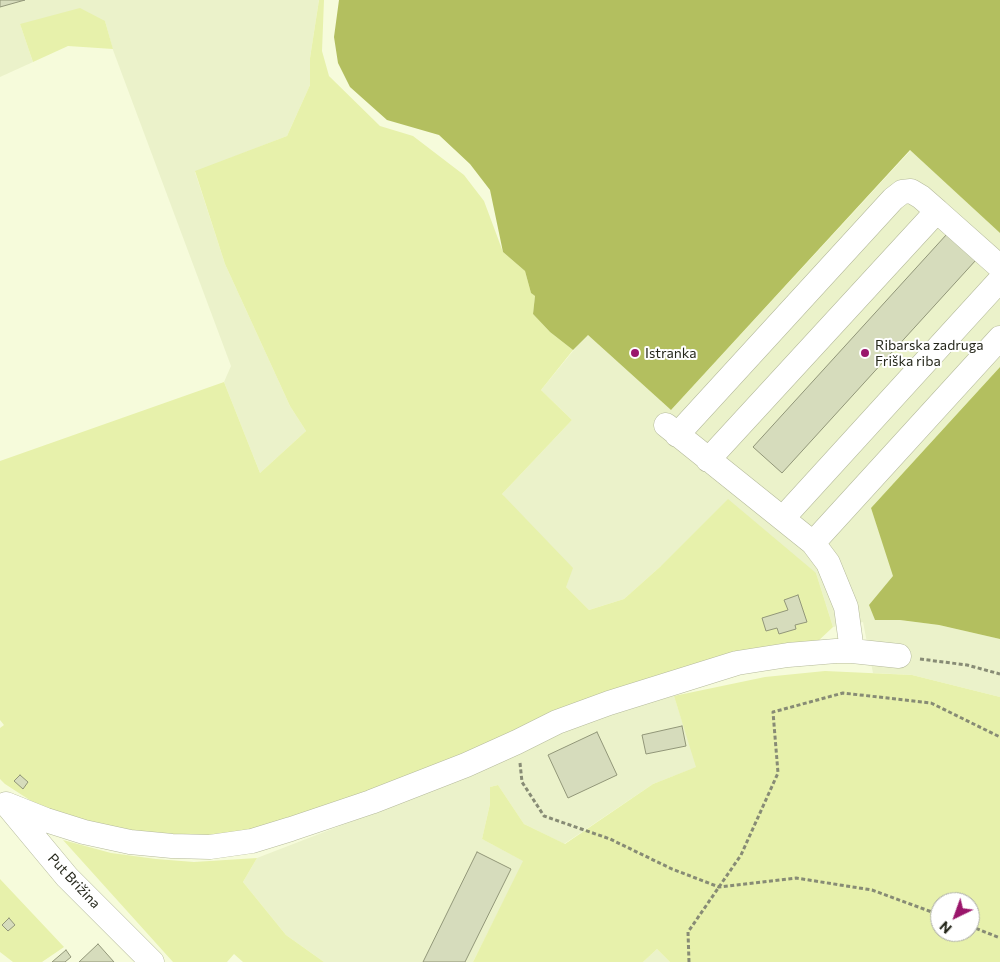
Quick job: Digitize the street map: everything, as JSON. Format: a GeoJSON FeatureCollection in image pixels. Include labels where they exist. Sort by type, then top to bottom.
{"type":"FeatureCollection","features":[{"type":"Feature","properties":{"kind":"street"},"geometry":{"type":"LineString","coordinates":[[852,651],[846,607],[828,563],[813,543],[671,429],[893,199],[902,192],[911,191],[921,196],[1000,268]]}},
{"type":"Feature","properties":{"kind":"street"},"geometry":{"type":"LineString","coordinates":[[708,460],[937,211]]}},
{"type":"Feature","properties":{"kind":"street"},"geometry":{"type":"LineString","coordinates":[[783,518],[1000,280]]}},
{"type":"Feature","properties":{"kind":"street"},"geometry":{"type":"LineString","coordinates":[[813,543],[1000,338]]}},
{"type":"Feature","properties":{"kind":"street"},"geometry":{"type":"LineString","coordinates":[[3,801],[46,820],[84,832],[130,842],[210,847],[252,841],[371,802],[466,765],[557,722],[600,706],[737,664],[788,655],[852,651],[899,656]]}},
{"type":"Feature","properties":{"kind":"street","name":"Put Brižina"},"geometry":{"type":"LineString","coordinates":[[3,801],[67,877],[152,962]]}},
{"type":"Feature","properties":{"kind":"path"},"geometry":{"type":"LineString","coordinates":[[899,656],[967,665],[1000,674]]}},
{"type":"Feature","properties":{"kind":"path"},"geometry":{"type":"LineString","coordinates":[[689,962],[688,932],[741,855],[778,773],[773,712],[844,693],[931,703],[1000,737]]}},
{"type":"Feature","properties":{"kind":"path"},"geometry":{"type":"LineString","coordinates":[[517,742],[522,782],[544,816],[610,839],[672,869],[718,886],[796,878],[872,890],[930,911]]}},
{"type":"Feature","properties":{"kind":"path"},"geometry":{"type":"LineString","coordinates":[[980,930],[1000,938]]}},
{"type":"Feature","properties":{"kind":"shaded area"},"geometry":{"type":"Polygon","coordinates":[[[0,0],[319,0],[310,58],[310,85],[287,136],[195,172],[225,264],[290,406],[306,431],[260,473],[224,382],[231,366],[113,50],[105,21],[20,24],[33,62],[0,77],[0,0]]]}},
{"type":"Feature","properties":{"kind":"shaded area"},"geometry":{"type":"Polygon","coordinates":[[[319,0],[324,0],[322,51],[329,76],[380,126],[413,136],[464,175],[484,201],[503,252],[525,271],[531,293],[535,296],[533,314],[550,332],[573,350],[541,390],[572,420],[502,494],[573,568],[566,587],[589,610],[624,599],[661,566],[728,499],[816,573],[833,627],[816,643],[458,759],[263,828],[208,838],[153,836],[89,823],[39,806],[0,779],[0,728],[4,725],[0,720],[0,461],[224,382],[260,473],[306,431],[290,406],[225,264],[195,171],[287,136],[310,85],[310,58],[319,0]]]}},
{"type":"Feature","properties":{"kind":"shaded area"},"geometry":{"type":"Polygon","coordinates":[[[339,0],[1000,0],[1000,233],[910,150],[671,410],[588,335],[573,350],[550,332],[533,314],[535,296],[531,293],[525,271],[503,252],[490,190],[470,164],[439,135],[387,120],[350,87],[338,63],[334,37],[339,0]]]}},
{"type":"Feature","properties":{"kind":"shaded area"},"geometry":{"type":"Polygon","coordinates":[[[80,8],[105,21],[113,49],[68,46],[33,62],[20,24],[80,8]]]}},
{"type":"Feature","properties":{"kind":"shaded area"},"geometry":{"type":"Polygon","coordinates":[[[911,150],[1000,233],[1000,367],[871,508],[894,576],[870,605],[875,620],[900,620],[939,625],[1000,639],[1000,697],[912,675],[873,673],[863,622],[833,627],[816,573],[661,566],[624,599],[589,610],[566,587],[502,494],[572,420],[541,390],[587,334],[671,410],[911,150]]]}},
{"type":"Feature","properties":{"kind":"shaded area"},"geometry":{"type":"Polygon","coordinates":[[[1000,367],[1000,639],[939,625],[900,620],[875,620],[869,605],[893,576],[871,508],[1000,367]]]}},
{"type":"Feature","properties":{"kind":"shaded area"},"geometry":{"type":"Polygon","coordinates":[[[825,671],[912,675],[1000,697],[1000,962],[670,962],[657,949],[643,962],[473,962],[523,861],[482,839],[490,804],[490,787],[498,785],[524,824],[565,844],[653,784],[696,767],[674,696],[765,677],[825,671]]]}},
{"type":"Feature","properties":{"kind":"shaded area"},"geometry":{"type":"Polygon","coordinates":[[[674,696],[697,767],[653,784],[564,844],[524,824],[498,785],[490,787],[490,804],[482,839],[524,861],[473,962],[324,962],[286,935],[243,882],[257,858],[438,788],[601,715],[674,696]]]}},
{"type":"Feature","properties":{"kind":"shaded area"},"geometry":{"type":"Polygon","coordinates":[[[63,840],[111,853],[156,859],[194,862],[257,858],[243,882],[286,935],[324,962],[243,962],[234,954],[227,962],[173,962],[63,840]]]}},
{"type":"Feature","properties":{"kind":"shaded area"},"geometry":{"type":"Polygon","coordinates":[[[0,879],[64,947],[42,962],[13,962],[0,952],[0,879]]]}},
{"type":"Feature","properties":{"kind":"shaded area"},"geometry":{"type":"Polygon","coordinates":[[[657,949],[670,962],[643,962],[657,949]]]}},
{"type":"Feature","properties":{"kind":"building"},"geometry":{"type":"Polygon","coordinates":[[[0,0],[25,0],[0,7],[0,0]]]}},
{"type":"Feature","properties":{"kind":"building","name":"Ribarska zadruga Friška riba"},"geometry":{"type":"Polygon","coordinates":[[[947,234],[976,260],[782,473],[753,447],[947,234]]]}},
{"type":"Feature","properties":{"kind":"building"},"geometry":{"type":"Polygon","coordinates":[[[798,595],[807,622],[795,625],[796,629],[779,634],[777,628],[766,631],[762,618],[788,610],[784,600],[798,595]]]}},
{"type":"Feature","properties":{"kind":"building"},"geometry":{"type":"Polygon","coordinates":[[[682,726],[686,746],[646,754],[642,735],[682,726]]]}},
{"type":"Feature","properties":{"kind":"building"},"geometry":{"type":"Polygon","coordinates":[[[597,732],[617,775],[568,798],[548,755],[597,732]]]}},
{"type":"Feature","properties":{"kind":"building"},"geometry":{"type":"Polygon","coordinates":[[[20,775],[28,782],[23,789],[14,781],[20,775]]]}},
{"type":"Feature","properties":{"kind":"building"},"geometry":{"type":"Polygon","coordinates":[[[477,852],[511,869],[465,962],[423,962],[477,852]]]}},
{"type":"Feature","properties":{"kind":"building"},"geometry":{"type":"Polygon","coordinates":[[[9,918],[15,925],[8,931],[2,925],[9,918]]]}},
{"type":"Feature","properties":{"kind":"building"},"geometry":{"type":"Polygon","coordinates":[[[98,944],[114,962],[79,962],[98,944]]]}},
{"type":"Feature","properties":{"kind":"building"},"geometry":{"type":"Polygon","coordinates":[[[66,950],[71,957],[65,962],[52,962],[66,950]]]}},
{"type":"Feature","properties":{"kind":"place","name":"Istranka"},"geometry":{"type":"Point","coordinates":[635,353]}},
{"type":"Feature","properties":{"kind":"place","name":"Ribarska zadruga Friška riba"},"geometry":{"type":"Point","coordinates":[865,353]}}]}
